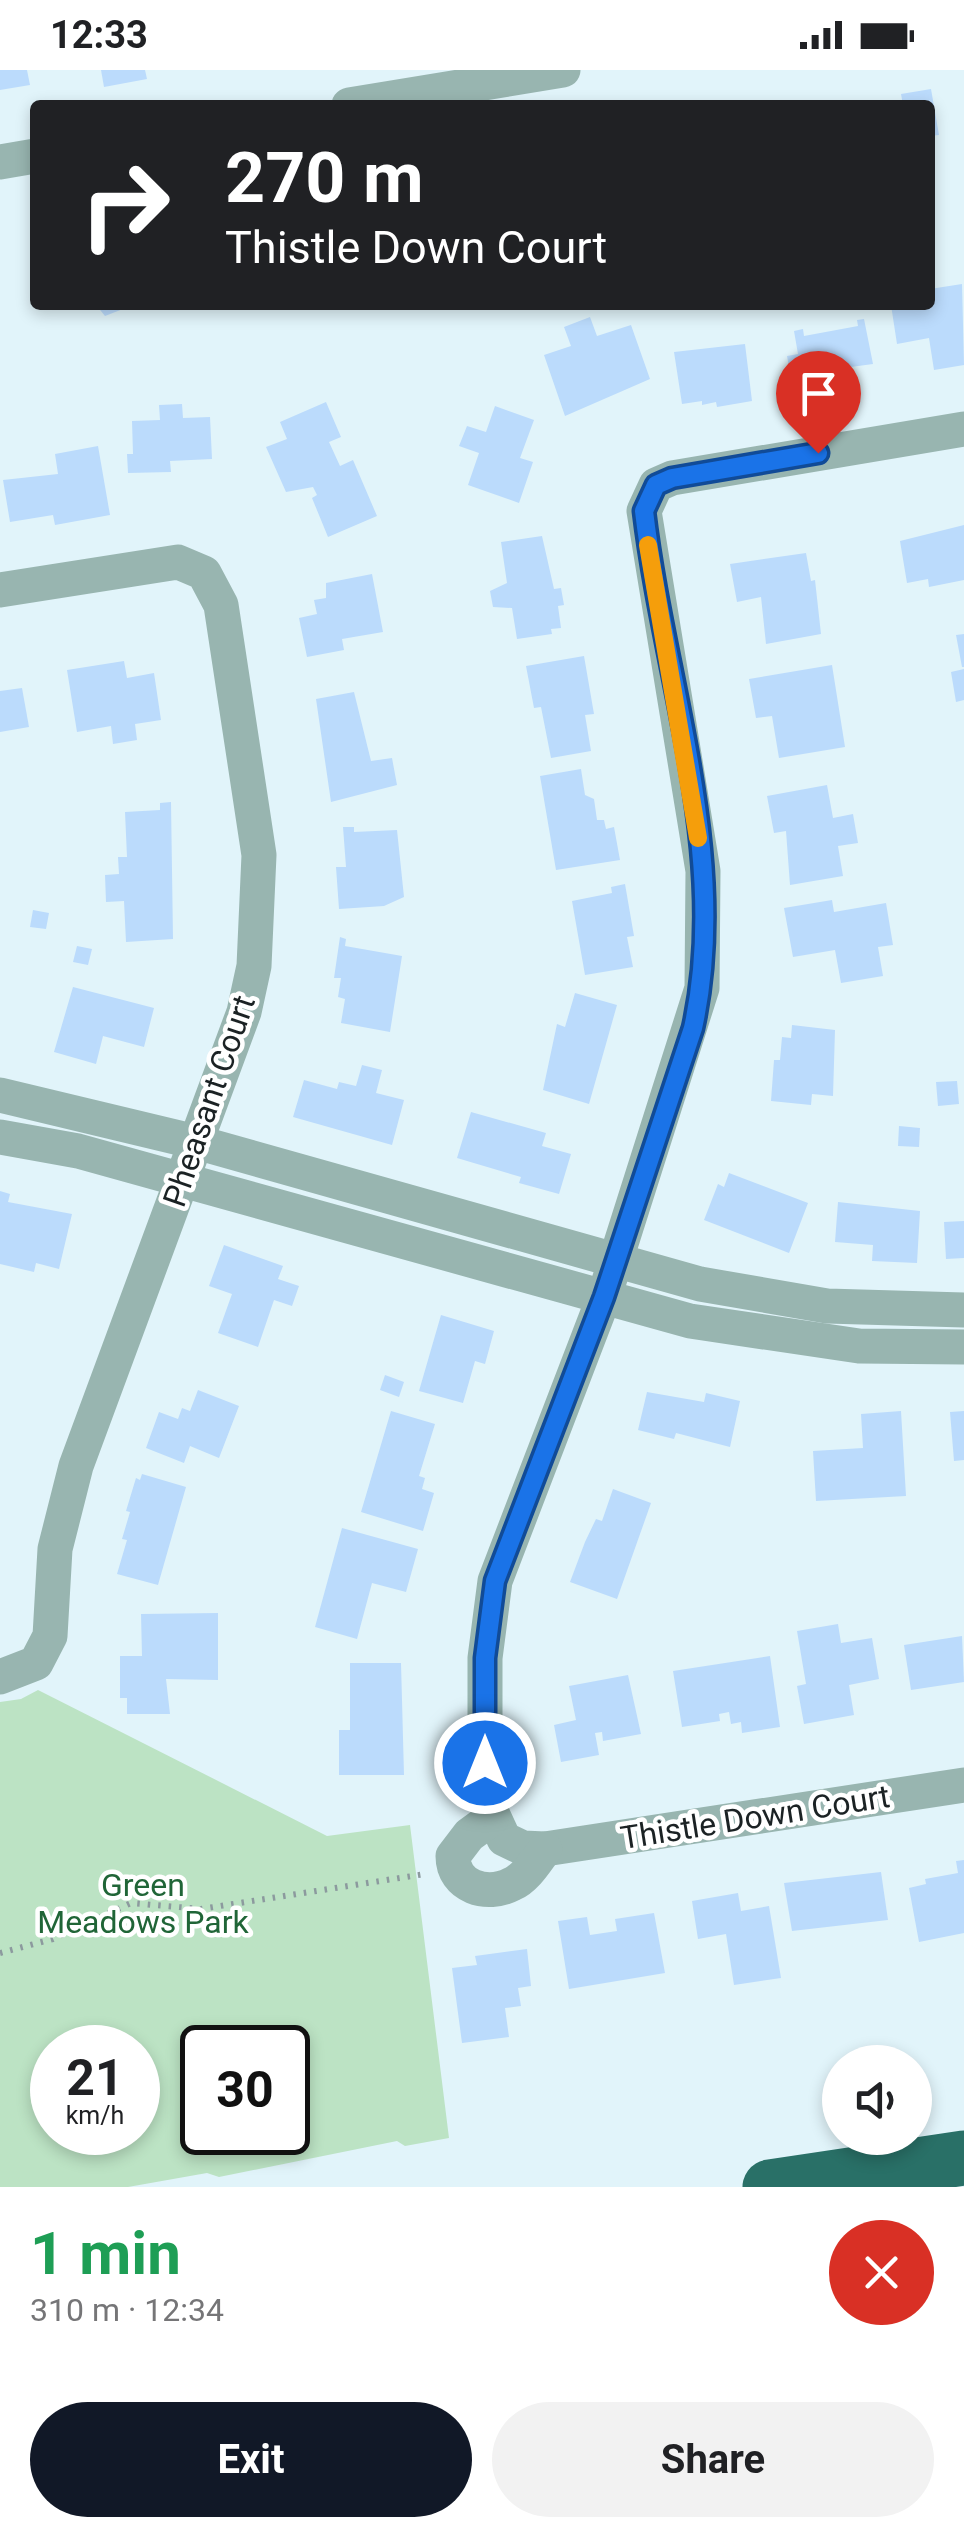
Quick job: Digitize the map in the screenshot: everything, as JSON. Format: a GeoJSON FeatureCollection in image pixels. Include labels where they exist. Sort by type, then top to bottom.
{"type":"FeatureCollection","features":[{"type":"Feature","properties":{"kind":"highway"},"geometry":{"type":"LineString","coordinates":[[770,2187],[964,2158]]}},
{"type":"Feature","properties":{"kind":"street"},"geometry":{"type":"LineString","coordinates":[[380,100],[563,70]]}},
{"type":"Feature","properties":{"kind":"street"},"geometry":{"type":"LineString","coordinates":[[0,162],[30,157]]}},
{"type":"Feature","properties":{"kind":"street"},"geometry":{"type":"LineString","coordinates":[[545,1850],[513,1884],[498,1888],[467,1885],[453,1866],[457,1847],[491,1819],[485,1798],[485,1658],[495,1581],[616,1261],[693,1028],[704,952],[704,871],[644,511],[656,485],[672,478],[964,429]]}},
{"type":"Feature","properties":{"kind":"street","name":"Pheasant Court"},"geometry":{"type":"LineString","coordinates":[[0,590],[178,562],[204,573],[221,605],[260,855],[259,926],[244,1012],[76,1466],[56,1549],[45,1651],[22,1671],[0,1677]]}},
{"type":"Feature","properties":{"kind":"street"},"geometry":{"type":"LineString","coordinates":[[0,1095],[196,1142],[616,1261],[781,1300],[876,1311],[964,1310]]}},
{"type":"Feature","properties":{"kind":"street"},"geometry":{"type":"LineString","coordinates":[[0,1137],[78,1151],[604,1297],[750,1332],[859,1346],[964,1346]]}},
{"type":"Feature","properties":{"kind":"street","name":"Thistle Down Court"},"geometry":{"type":"LineString","coordinates":[[491,1819],[504,1839],[523,1848],[545,1850],[964,1784]]}},
{"type":"Feature","properties":{"kind":"path"},"geometry":{"type":"LineString","coordinates":[[0,1953],[52,1939],[130,1903],[201,1909],[400,1879],[453,1866]]}},
{"type":"Feature","properties":{"kind":"green space","name":"Green Meadows Park"},"geometry":{"type":"Polygon","coordinates":[[[38,1690],[327,1836],[410,1825],[449,2138],[405,2146],[397,2141],[219,2177],[207,2173],[128,2187],[0,2187],[0,1702],[21,1699],[38,1690]]]}},
{"type":"Feature","properties":{"kind":"building"},"geometry":{"type":"Polygon","coordinates":[[[0,70],[27,70],[30,85],[0,90],[0,70]]]}},
{"type":"Feature","properties":{"kind":"building"},"geometry":{"type":"Polygon","coordinates":[[[101,70],[145,70],[147,79],[104,87],[101,70]]]}},
{"type":"Feature","properties":{"kind":"building"},"geometry":{"type":"Polygon","coordinates":[[[931,89],[933,100],[902,100],[901,94],[931,89]]]}},
{"type":"Feature","properties":{"kind":"building"},"geometry":{"type":"Polygon","coordinates":[[[962,284],[964,365],[934,370],[929,338],[897,344],[892,310],[935,310],[935,288],[962,284]]]}},
{"type":"Feature","properties":{"kind":"building"},"geometry":{"type":"Polygon","coordinates":[[[590,317],[597,336],[631,325],[650,379],[565,416],[544,355],[571,346],[564,327],[590,317]]]}},
{"type":"Feature","properties":{"kind":"building"},"geometry":{"type":"Polygon","coordinates":[[[864,319],[873,364],[836,369],[839,386],[794,395],[787,356],[798,354],[794,331],[803,329],[804,336],[858,326],[857,320],[864,319]]]}},
{"type":"Feature","properties":{"kind":"building"},"geometry":{"type":"Polygon","coordinates":[[[745,344],[752,401],[717,407],[716,402],[682,404],[674,352],[745,344]]]}},
{"type":"Feature","properties":{"kind":"building"},"geometry":{"type":"Polygon","coordinates":[[[326,402],[341,437],[329,442],[340,466],[353,460],[377,516],[328,537],[312,498],[317,495],[313,487],[286,492],[266,447],[287,439],[280,422],[326,402]]]}},
{"type":"Feature","properties":{"kind":"building"},"geometry":{"type":"Polygon","coordinates":[[[182,404],[183,418],[210,417],[212,459],[170,461],[171,472],[128,473],[127,454],[133,454],[132,421],[160,420],[159,405],[182,404]]]}},
{"type":"Feature","properties":{"kind":"building"},"geometry":{"type":"Polygon","coordinates":[[[495,406],[534,420],[520,458],[533,462],[519,503],[468,485],[479,453],[459,446],[467,426],[486,432],[495,406]]]}},
{"type":"Feature","properties":{"kind":"building"},"geometry":{"type":"Polygon","coordinates":[[[98,446],[110,515],[55,525],[53,515],[10,522],[3,480],[58,474],[55,454],[98,446]]]}},
{"type":"Feature","properties":{"kind":"building"},"geometry":{"type":"Polygon","coordinates":[[[964,525],[964,580],[929,587],[928,579],[907,583],[900,541],[964,525]]]}},
{"type":"Feature","properties":{"kind":"building"},"geometry":{"type":"Polygon","coordinates":[[[542,536],[554,589],[561,588],[561,628],[551,629],[552,634],[517,639],[512,608],[493,607],[490,591],[507,583],[501,542],[542,536]]]}},
{"type":"Feature","properties":{"kind":"building"},"geometry":{"type":"Polygon","coordinates":[[[806,553],[811,581],[815,580],[821,634],[766,644],[761,597],[737,602],[730,564],[806,553]]]}},
{"type":"Feature","properties":{"kind":"building"},"geometry":{"type":"Polygon","coordinates":[[[372,574],[383,632],[342,639],[344,650],[307,657],[299,618],[317,614],[314,600],[326,598],[326,583],[372,574]]]}},
{"type":"Feature","properties":{"kind":"building"},"geometry":{"type":"Polygon","coordinates":[[[964,634],[964,667],[962,667],[956,635],[964,634]]]}},
{"type":"Feature","properties":{"kind":"building"},"geometry":{"type":"Polygon","coordinates":[[[584,656],[594,714],[585,715],[591,751],[551,758],[541,707],[534,708],[526,666],[584,656]]]}},
{"type":"Feature","properties":{"kind":"building"},"geometry":{"type":"Polygon","coordinates":[[[124,661],[127,678],[154,673],[161,720],[135,724],[137,740],[113,744],[111,726],[77,732],[67,670],[124,661]]]}},
{"type":"Feature","properties":{"kind":"building"},"geometry":{"type":"Polygon","coordinates":[[[832,665],[845,747],[779,758],[772,716],[756,718],[749,679],[832,665]]]}},
{"type":"Feature","properties":{"kind":"building"},"geometry":{"type":"Polygon","coordinates":[[[964,669],[964,700],[956,702],[951,672],[964,669]]]}},
{"type":"Feature","properties":{"kind":"building"},"geometry":{"type":"Polygon","coordinates":[[[22,688],[29,727],[0,732],[0,691],[22,688]]]}},
{"type":"Feature","properties":{"kind":"building"},"geometry":{"type":"Polygon","coordinates":[[[354,692],[371,761],[392,758],[397,785],[331,802],[316,699],[354,692]]]}},
{"type":"Feature","properties":{"kind":"building"},"geometry":{"type":"Polygon","coordinates":[[[581,769],[585,795],[594,799],[597,820],[604,820],[606,829],[614,827],[620,860],[556,870],[540,776],[581,769]]]}},
{"type":"Feature","properties":{"kind":"building"},"geometry":{"type":"Polygon","coordinates":[[[827,785],[833,818],[853,814],[858,843],[838,846],[843,876],[790,885],[786,831],[774,833],[767,796],[827,785]]]}},
{"type":"Feature","properties":{"kind":"building"},"geometry":{"type":"Polygon","coordinates":[[[171,802],[173,939],[126,942],[124,901],[106,902],[105,875],[119,874],[118,857],[127,857],[125,812],[160,810],[160,803],[171,802]]]}},
{"type":"Feature","properties":{"kind":"building"},"geometry":{"type":"Polygon","coordinates":[[[343,827],[354,827],[354,832],[397,830],[404,897],[384,906],[339,909],[336,867],[346,867],[343,827]]]}},
{"type":"Feature","properties":{"kind":"building"},"geometry":{"type":"Polygon","coordinates":[[[625,884],[634,936],[627,937],[633,967],[585,975],[572,901],[612,893],[611,887],[625,884]]]}},
{"type":"Feature","properties":{"kind":"building"},"geometry":{"type":"Polygon","coordinates":[[[832,900],[834,912],[886,903],[893,945],[878,947],[883,976],[841,983],[835,950],[793,957],[784,908],[832,900]]]}},
{"type":"Feature","properties":{"kind":"building"},"geometry":{"type":"Polygon","coordinates":[[[33,910],[49,913],[46,929],[30,927],[33,910]]]}},
{"type":"Feature","properties":{"kind":"building"},"geometry":{"type":"Polygon","coordinates":[[[340,937],[346,939],[345,946],[402,956],[390,1032],[341,1023],[345,999],[338,997],[341,978],[334,978],[340,937]]]}},
{"type":"Feature","properties":{"kind":"building"},"geometry":{"type":"Polygon","coordinates":[[[77,946],[92,949],[88,965],[73,962],[77,946]]]}},
{"type":"Feature","properties":{"kind":"building"},"geometry":{"type":"Polygon","coordinates":[[[73,987],[154,1008],[144,1047],[103,1036],[96,1064],[54,1052],[73,987]]]}},
{"type":"Feature","properties":{"kind":"building"},"geometry":{"type":"Polygon","coordinates":[[[575,993],[617,1005],[589,1104],[543,1090],[557,1024],[565,1027],[575,993]]]}},
{"type":"Feature","properties":{"kind":"building"},"geometry":{"type":"Polygon","coordinates":[[[792,1025],[835,1030],[833,1096],[812,1094],[811,1105],[771,1101],[774,1060],[780,1060],[782,1037],[791,1038],[792,1025]]]}},
{"type":"Feature","properties":{"kind":"building"},"geometry":{"type":"Polygon","coordinates":[[[362,1065],[382,1070],[376,1093],[404,1100],[392,1145],[293,1117],[304,1080],[337,1089],[339,1082],[356,1086],[362,1065]]]}},
{"type":"Feature","properties":{"kind":"building"},"geometry":{"type":"Polygon","coordinates":[[[957,1081],[959,1104],[938,1106],[936,1082],[957,1081]]]}},
{"type":"Feature","properties":{"kind":"building"},"geometry":{"type":"Polygon","coordinates":[[[471,1112],[546,1133],[542,1146],[571,1154],[559,1194],[519,1183],[521,1177],[457,1158],[471,1112]]]}},
{"type":"Feature","properties":{"kind":"building"},"geometry":{"type":"Polygon","coordinates":[[[899,1126],[920,1128],[919,1147],[898,1146],[899,1126]]]}},
{"type":"Feature","properties":{"kind":"building"},"geometry":{"type":"Polygon","coordinates":[[[729,1173],[808,1203],[789,1253],[704,1220],[718,1184],[724,1187],[729,1173]]]}},
{"type":"Feature","properties":{"kind":"building"},"geometry":{"type":"Polygon","coordinates":[[[0,1191],[10,1194],[8,1202],[72,1214],[59,1269],[36,1263],[34,1272],[0,1264],[0,1191]]]}},
{"type":"Feature","properties":{"kind":"building"},"geometry":{"type":"Polygon","coordinates":[[[838,1202],[920,1211],[917,1263],[872,1261],[873,1245],[835,1242],[838,1202]]]}},
{"type":"Feature","properties":{"kind":"building"},"geometry":{"type":"Polygon","coordinates":[[[964,1221],[964,1258],[946,1259],[944,1222],[964,1221]]]}},
{"type":"Feature","properties":{"kind":"building"},"geometry":{"type":"Polygon","coordinates":[[[224,1245],[283,1266],[278,1279],[299,1286],[292,1306],[274,1300],[258,1347],[218,1333],[232,1294],[209,1286],[224,1245]]]}},
{"type":"Feature","properties":{"kind":"building"},"geometry":{"type":"Polygon","coordinates":[[[441,1315],[494,1331],[485,1364],[475,1361],[463,1403],[419,1391],[441,1315]]]}},
{"type":"Feature","properties":{"kind":"building"},"geometry":{"type":"Polygon","coordinates":[[[385,1375],[404,1382],[399,1397],[380,1390],[385,1375]]]}},
{"type":"Feature","properties":{"kind":"building"},"geometry":{"type":"Polygon","coordinates":[[[198,1390],[239,1406],[219,1458],[190,1446],[184,1463],[146,1448],[159,1412],[178,1419],[182,1408],[190,1411],[198,1390]]]}},
{"type":"Feature","properties":{"kind":"building"},"geometry":{"type":"Polygon","coordinates":[[[647,1392],[704,1402],[706,1393],[740,1401],[730,1447],[676,1433],[674,1439],[638,1430],[647,1392]]]}},
{"type":"Feature","properties":{"kind":"building"},"geometry":{"type":"Polygon","coordinates":[[[391,1411],[435,1424],[419,1476],[425,1478],[422,1489],[434,1493],[423,1531],[361,1512],[391,1411]]]}},
{"type":"Feature","properties":{"kind":"building"},"geometry":{"type":"Polygon","coordinates":[[[901,1411],[906,1496],[816,1501],[813,1451],[863,1448],[861,1414],[901,1411]]]}},
{"type":"Feature","properties":{"kind":"building"},"geometry":{"type":"Polygon","coordinates":[[[964,1411],[964,1460],[954,1461],[950,1412],[964,1411]]]}},
{"type":"Feature","properties":{"kind":"building"},"geometry":{"type":"Polygon","coordinates":[[[142,1474],[186,1487],[158,1585],[117,1574],[127,1540],[122,1539],[130,1512],[126,1511],[136,1478],[140,1480],[142,1474]]]}},
{"type":"Feature","properties":{"kind":"building"},"geometry":{"type":"Polygon","coordinates":[[[613,1489],[651,1503],[617,1599],[570,1582],[596,1519],[602,1521],[613,1489]]]}},
{"type":"Feature","properties":{"kind":"building"},"geometry":{"type":"Polygon","coordinates":[[[342,1528],[418,1549],[406,1592],[372,1583],[357,1639],[315,1627],[342,1528]]]}},
{"type":"Feature","properties":{"kind":"building"},"geometry":{"type":"Polygon","coordinates":[[[218,1613],[218,1680],[166,1679],[170,1714],[127,1714],[127,1698],[120,1698],[120,1656],[142,1656],[141,1614],[218,1613]]]}},
{"type":"Feature","properties":{"kind":"building"},"geometry":{"type":"Polygon","coordinates":[[[838,1624],[841,1643],[872,1638],[879,1679],[849,1685],[854,1715],[804,1724],[797,1686],[806,1684],[797,1631],[838,1624]]]}},
{"type":"Feature","properties":{"kind":"building"},"geometry":{"type":"Polygon","coordinates":[[[962,1636],[964,1682],[911,1690],[904,1645],[962,1636]]]}},
{"type":"Feature","properties":{"kind":"building"},"geometry":{"type":"Polygon","coordinates":[[[770,1656],[780,1727],[742,1733],[741,1722],[731,1724],[729,1712],[719,1714],[720,1721],[682,1727],[673,1671],[770,1656]]]}},
{"type":"Feature","properties":{"kind":"building"},"geometry":{"type":"Polygon","coordinates":[[[350,1663],[401,1663],[404,1775],[339,1775],[339,1730],[350,1730],[350,1663]]]}},
{"type":"Feature","properties":{"kind":"building"},"geometry":{"type":"Polygon","coordinates":[[[628,1675],[641,1734],[603,1741],[602,1732],[595,1733],[599,1755],[561,1762],[554,1725],[576,1720],[569,1686],[628,1675]]]}},
{"type":"Feature","properties":{"kind":"building"},"geometry":{"type":"Polygon","coordinates":[[[964,1860],[964,1933],[919,1942],[909,1888],[926,1884],[925,1879],[958,1873],[956,1861],[964,1860]]]}},
{"type":"Feature","properties":{"kind":"building"},"geometry":{"type":"Polygon","coordinates":[[[881,1872],[888,1920],[792,1931],[784,1883],[881,1872]]]}},
{"type":"Feature","properties":{"kind":"building"},"geometry":{"type":"Polygon","coordinates":[[[738,1893],[741,1911],[769,1906],[781,1978],[734,1985],[726,1934],[698,1939],[692,1901],[738,1893]]]}},
{"type":"Feature","properties":{"kind":"building"},"geometry":{"type":"Polygon","coordinates":[[[654,1913],[665,1973],[569,1989],[558,1921],[587,1917],[590,1935],[617,1931],[615,1919],[654,1913]]]}},
{"type":"Feature","properties":{"kind":"building"},"geometry":{"type":"Polygon","coordinates":[[[527,1949],[531,1986],[518,1988],[521,2006],[505,2008],[509,2037],[462,2043],[452,1968],[477,1965],[475,1956],[527,1949]]]}},
{"type":"Feature","properties":{"kind":"slow traffic"},"geometry":{"type":"LineString","coordinates":[[648,545],[698,838]]}},
{"type":"Feature","properties":{"kind":"route"},"geometry":{"type":"LineString","coordinates":[[485,1763],[485,1658],[495,1581],[604,1297],[693,1028],[702,988],[704,871],[644,511],[656,485],[672,478],[818,453]]}}]}
